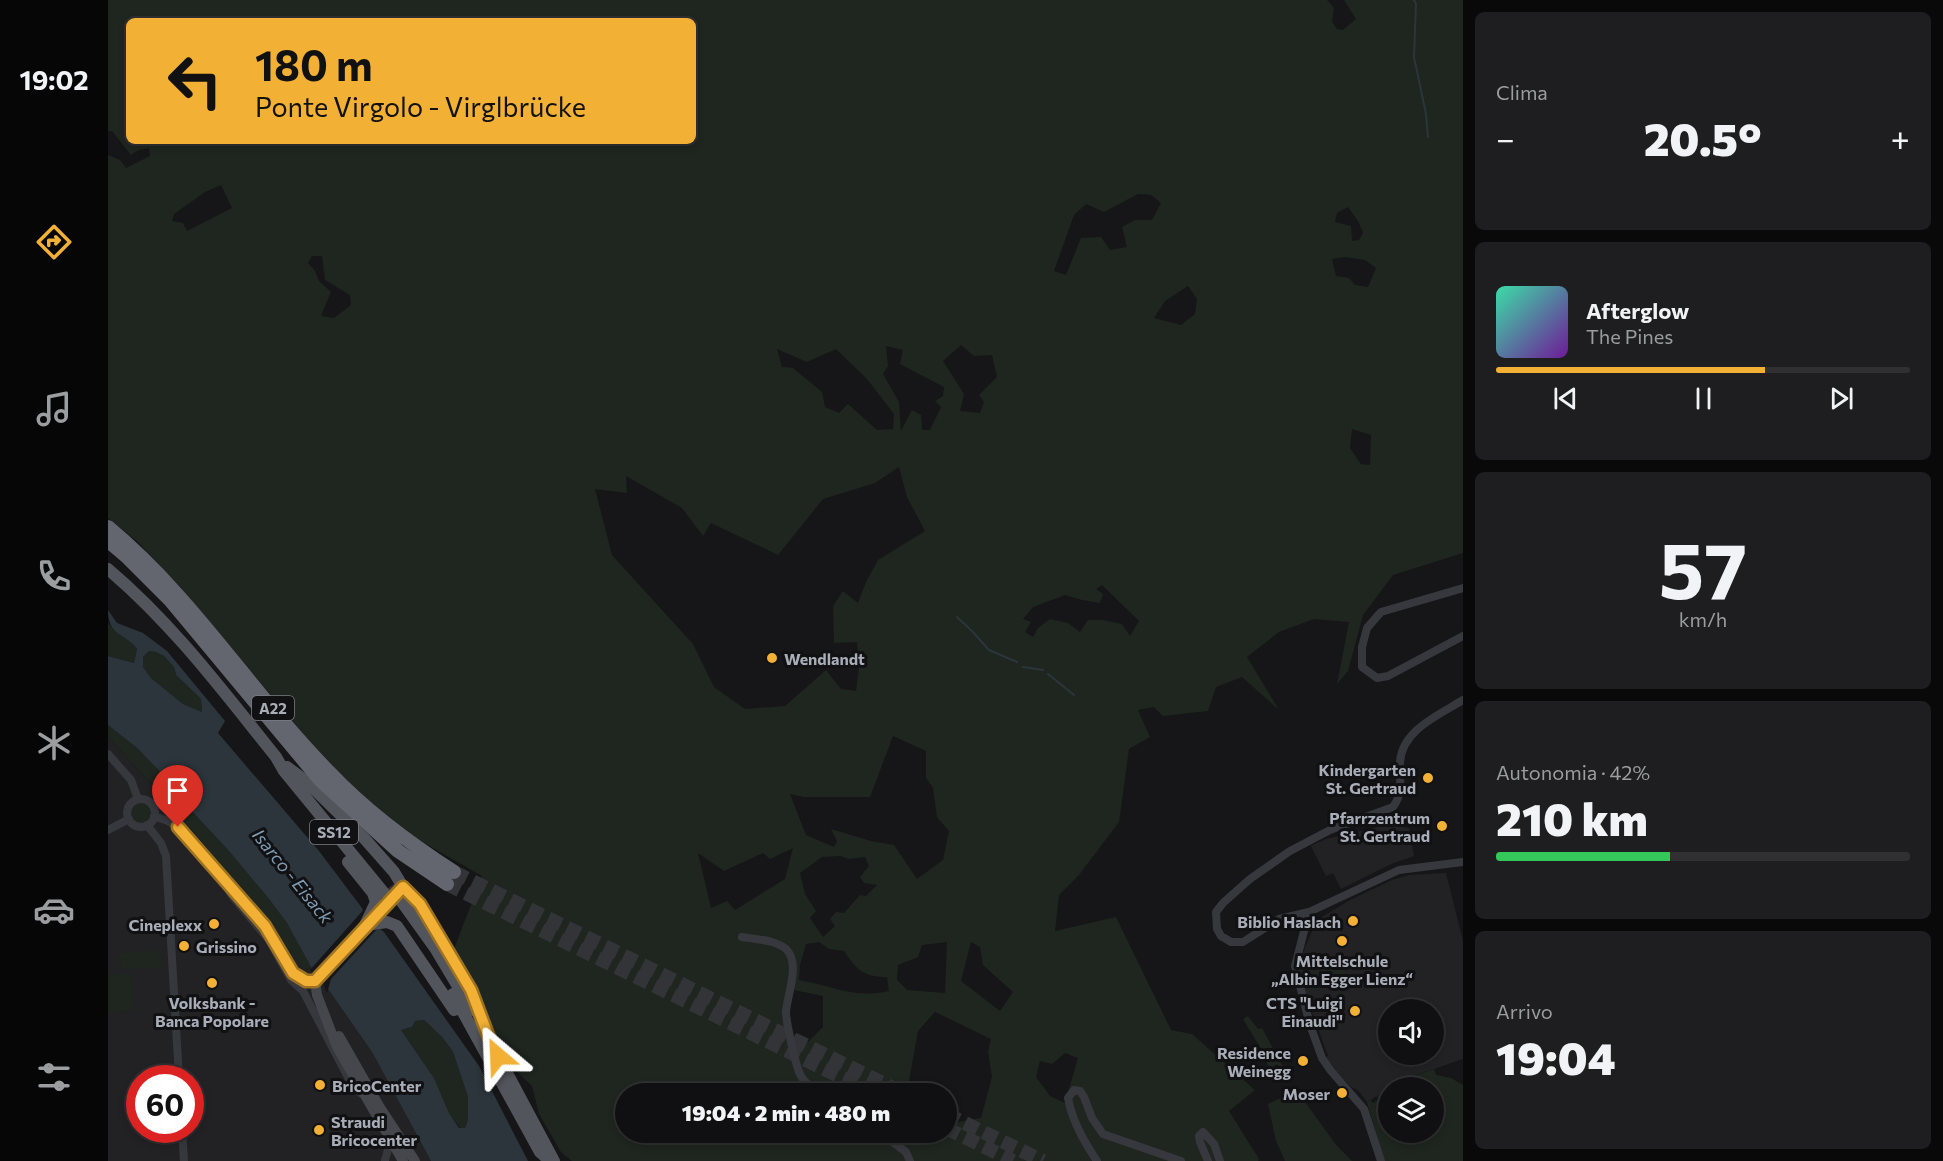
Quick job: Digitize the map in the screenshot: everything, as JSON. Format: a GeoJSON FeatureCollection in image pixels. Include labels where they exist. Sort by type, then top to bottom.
{"type":"FeatureCollection","features":[{"type":"Feature","properties":{"kind":"highway","name":"A22"},"geometry":{"type":"LineString","coordinates":[[108,527],[130,545],[176,592],[335,779],[364,807],[450,878],[398,851],[320,780],[170,600],[108,541]]}},
{"type":"Feature","properties":{"kind":"main road","name":"SS12"},"geometry":{"type":"LineString","coordinates":[[108,569],[140,596],[181,640],[285,769],[396,894],[542,1156],[552,1161]]}},
{"type":"Feature","properties":{"kind":"main road"},"geometry":{"type":"LineString","coordinates":[[285,769],[293,792],[373,893],[376,902],[365,925]]}},
{"type":"Feature","properties":{"kind":"main road"},"geometry":{"type":"LineString","coordinates":[[285,769],[306,781],[364,838],[394,873],[396,894],[315,981],[317,995],[337,1047],[403,1161]]}},
{"type":"Feature","properties":{"kind":"main road","name":"SS12"},"geometry":{"type":"LineString","coordinates":[[396,894],[420,904],[471,990],[488,1035],[552,1161]]}},
{"type":"Feature","properties":{"kind":"main road"},"geometry":{"type":"LineString","coordinates":[[365,925],[387,922],[397,926],[487,1058]]}},
{"type":"Feature","properties":{"kind":"main road"},"geometry":{"type":"LineString","coordinates":[[325,1013],[379,1106],[415,1161]]}},
{"type":"Feature","properties":{"kind":"street"},"geometry":{"type":"LineString","coordinates":[[1463,588],[1381,612],[1367,628],[1362,647],[1362,667],[1377,678],[1388,676],[1463,636]]}},
{"type":"Feature","properties":{"kind":"street"},"geometry":{"type":"LineString","coordinates":[[1463,700],[1418,729],[1405,742],[1400,762],[1401,789],[1393,807],[1332,829],[1290,851],[1250,879],[1223,903],[1216,912],[1216,929],[1221,936],[1231,942],[1243,942],[1280,919],[1309,912],[1399,870],[1463,862]]}},
{"type":"Feature","properties":{"kind":"street"},"geometry":{"type":"LineString","coordinates":[[108,754],[131,780],[138,800]]}},
{"type":"Feature","properties":{"kind":"street"},"geometry":{"type":"LineString","coordinates":[[138,800],[147,801],[152,806],[154,816],[147,825],[140,827],[129,819],[128,807],[138,800]]}},
{"type":"Feature","properties":{"kind":"street"},"geometry":{"type":"LineString","coordinates":[[154,816],[168,820],[178,827],[265,926],[293,973],[306,981],[315,981]]}},
{"type":"Feature","properties":{"kind":"street"},"geometry":{"type":"LineString","coordinates":[[108,830],[129,819]]}},
{"type":"Feature","properties":{"kind":"street"},"geometry":{"type":"LineString","coordinates":[[147,825],[161,843],[166,856],[178,1065]]}},
{"type":"Feature","properties":{"kind":"street"},"geometry":{"type":"LineString","coordinates":[[221,876],[232,896],[269,940],[291,980],[303,991],[352,1085],[365,1098]]}},
{"type":"Feature","properties":{"kind":"street"},"geometry":{"type":"LineString","coordinates":[[1309,912],[1295,966],[1310,1025],[1319,1050],[1331,1071],[1364,1109],[1381,1161]]}},
{"type":"Feature","properties":{"kind":"street"},"geometry":{"type":"LineString","coordinates":[[742,937],[778,945],[786,949],[792,957],[792,984],[786,1011],[800,1075],[809,1083]]}},
{"type":"Feature","properties":{"kind":"street"},"geometry":{"type":"LineString","coordinates":[[1096,1161],[1070,1110],[1068,1098],[1074,1089],[1080,1091],[1084,1096],[1092,1118],[1103,1134],[1181,1161]]}},
{"type":"Feature","properties":{"kind":"street"},"geometry":{"type":"LineString","coordinates":[[372,1110],[389,1146],[385,1161]]}},
{"type":"Feature","properties":{"kind":"street"},"geometry":{"type":"LineString","coordinates":[[1208,1161],[1200,1142],[1199,1136],[1203,1132],[1214,1144],[1220,1161]]}},
{"type":"Feature","properties":{"kind":"street"},"geometry":{"type":"LineString","coordinates":[[183,1143],[184,1161]]}},
{"type":"Feature","properties":{"kind":"street"},"geometry":{"type":"LineString","coordinates":[[894,1143],[906,1152],[910,1161]]}},
{"type":"Feature","properties":{"kind":"shaded area"},"geometry":{"type":"Polygon","coordinates":[[[108,0],[1327,0],[1334,8],[1332,22],[1337,29],[1343,30],[1356,19],[1344,0],[1463,0],[1463,553],[1393,575],[1363,615],[1348,671],[1337,684],[1349,622],[1314,619],[1279,632],[1247,657],[1279,710],[1242,677],[1216,687],[1208,711],[1163,716],[1154,707],[1138,710],[1150,737],[1129,749],[1119,822],[1079,875],[1059,895],[1055,931],[1116,917],[1171,1030],[1192,1034],[1255,1090],[1229,1111],[1259,1159],[1258,1161],[572,1161],[561,1152],[539,1114],[532,1086],[506,1061],[454,949],[482,876],[398,828],[337,774],[182,589],[138,542],[108,518],[108,155],[120,160],[126,168],[150,156],[149,148],[131,155],[112,131],[108,131],[108,0]],[[221,185],[205,192],[174,214],[172,221],[183,223],[187,231],[232,208],[221,185]],[[1138,194],[1104,212],[1086,204],[1074,215],[1054,271],[1066,275],[1081,238],[1101,237],[1110,250],[1127,247],[1122,227],[1135,220],[1152,220],[1161,203],[1151,195],[1138,194]],[[1348,207],[1337,213],[1335,222],[1351,226],[1352,241],[1359,240],[1363,233],[1348,207]],[[312,256],[308,263],[315,271],[319,281],[331,292],[321,316],[334,318],[351,305],[350,295],[325,280],[322,256],[312,256]],[[1345,257],[1332,259],[1336,276],[1349,278],[1355,285],[1368,287],[1376,268],[1365,260],[1345,257]],[[1188,286],[1165,301],[1154,318],[1181,325],[1195,314],[1197,299],[1188,286]],[[961,345],[943,361],[964,394],[960,411],[980,413],[984,402],[979,395],[997,377],[992,355],[974,356],[961,345]],[[886,346],[888,366],[883,374],[899,402],[901,431],[912,410],[921,415],[922,430],[930,430],[941,407],[935,401],[943,396],[944,387],[900,364],[903,350],[886,346]],[[777,349],[782,367],[793,368],[822,392],[825,407],[839,413],[848,404],[877,430],[893,429],[894,414],[867,379],[836,349],[807,362],[777,349]],[[1352,429],[1350,448],[1361,464],[1370,465],[1371,435],[1352,429]],[[899,467],[875,483],[823,499],[778,555],[711,523],[703,536],[682,508],[626,476],[627,493],[595,489],[612,555],[693,644],[714,687],[745,709],[785,706],[826,670],[841,689],[856,691],[859,668],[857,642],[834,643],[833,606],[843,591],[858,603],[878,560],[925,531],[907,497],[899,467]],[[1102,585],[1096,589],[1103,594],[1100,603],[1065,595],[1033,607],[1023,619],[1031,622],[1025,632],[1033,637],[1038,628],[1050,619],[1068,623],[1080,632],[1088,620],[1103,620],[1122,624],[1130,636],[1139,621],[1102,585]],[[893,736],[870,797],[804,797],[790,794],[806,835],[834,847],[837,841],[831,829],[894,845],[917,879],[943,860],[949,831],[937,817],[933,788],[926,778],[926,751],[893,736]],[[793,848],[770,859],[763,853],[724,871],[698,853],[711,908],[727,901],[735,910],[785,879],[793,848]],[[840,856],[822,857],[800,873],[805,894],[816,911],[810,918],[823,937],[835,926],[830,919],[836,912],[844,913],[860,895],[866,896],[877,885],[864,883],[860,877],[869,866],[865,857],[849,859],[840,856]],[[819,942],[806,944],[800,965],[799,980],[854,993],[889,991],[887,977],[872,976],[861,971],[844,951],[829,949],[819,942]],[[947,942],[922,945],[918,957],[898,965],[897,980],[907,990],[945,993],[947,942]],[[971,942],[961,981],[1000,1011],[1013,992],[983,965],[980,947],[971,942]],[[794,990],[789,1012],[795,1039],[808,1042],[823,1027],[823,996],[794,990]],[[935,1012],[918,1031],[910,1083],[615,1083],[615,1143],[957,1143],[957,1121],[981,1118],[992,1077],[988,1051],[991,1039],[935,1012]],[[1065,1053],[1052,1064],[1040,1061],[1036,1077],[1050,1096],[1065,1103],[1078,1058],[1065,1053]]]}},
{"type":"Feature","properties":{"kind":"shaded area"},"geometry":{"type":"Polygon","coordinates":[[[108,623],[137,649],[134,663],[108,656],[108,623]]]}},
{"type":"Feature","properties":{"kind":"shaded area"},"geometry":{"type":"Polygon","coordinates":[[[149,651],[164,656],[174,667],[176,675],[201,699],[202,712],[183,704],[151,678],[143,667],[143,657],[149,651]]]}},
{"type":"Feature","properties":{"kind":"shaded area"},"geometry":{"type":"Polygon","coordinates":[[[108,725],[137,748],[189,798],[187,806],[269,899],[287,923],[311,967],[305,970],[266,919],[175,810],[108,737],[108,725]]]}},
{"type":"Feature","properties":{"kind":"shaded area"},"geometry":{"type":"Polygon","coordinates":[[[108,737],[175,810],[306,970],[311,967],[327,983],[328,989],[372,1052],[431,1161],[108,1161],[108,737]]]}},
{"type":"Feature","properties":{"kind":"shaded area"},"geometry":{"type":"Polygon","coordinates":[[[140,802],[148,805],[151,813],[148,821],[140,824],[132,821],[129,813],[132,805],[140,802]]]}},
{"type":"Feature","properties":{"kind":"shaded area"},"geometry":{"type":"Polygon","coordinates":[[[1391,824],[1409,828],[1414,856],[1391,864],[1341,889],[1333,873],[1326,876],[1311,846],[1326,839],[1391,824]]]}},
{"type":"Feature","properties":{"kind":"shaded area"},"geometry":{"type":"Polygon","coordinates":[[[1446,873],[1463,941],[1463,1059],[1410,1077],[1378,1077],[1378,1096],[1367,1102],[1358,1090],[1351,1087],[1336,1071],[1326,1057],[1328,1056],[1298,973],[1305,947],[1317,920],[1350,900],[1392,880],[1409,875],[1446,873]]]}},
{"type":"Feature","properties":{"kind":"shaded area"},"geometry":{"type":"Polygon","coordinates":[[[161,951],[162,968],[121,969],[120,953],[161,951]]]}},
{"type":"Feature","properties":{"kind":"shaded area"},"geometry":{"type":"Polygon","coordinates":[[[1342,963],[1348,979],[1309,992],[1303,976],[1342,963]]]}},
{"type":"Feature","properties":{"kind":"shaded area"},"geometry":{"type":"Polygon","coordinates":[[[131,973],[134,1010],[108,1013],[108,975],[131,973]]]}},
{"type":"Feature","properties":{"kind":"shaded area"},"geometry":{"type":"Polygon","coordinates":[[[1248,1016],[1258,1029],[1262,1028],[1288,1076],[1277,1064],[1269,1069],[1263,1052],[1243,1019],[1248,1016]]]}},
{"type":"Feature","properties":{"kind":"shaded area"},"geometry":{"type":"Polygon","coordinates":[[[424,1020],[443,1038],[453,1052],[468,1097],[468,1120],[465,1128],[460,1128],[449,1113],[434,1078],[401,1030],[412,1027],[415,1021],[424,1020]]]}},
{"type":"Feature","properties":{"kind":"shaded area"},"geometry":{"type":"Polygon","coordinates":[[[1434,1069],[1436,1075],[1451,1078],[1463,1085],[1463,1161],[1384,1161],[1379,1143],[1444,1143],[1444,1077],[1410,1077],[1434,1069]]]}},
{"type":"Feature","properties":{"kind":"shaded area"},"geometry":{"type":"Polygon","coordinates":[[[1297,1091],[1337,1146],[1352,1161],[1285,1161],[1276,1141],[1268,1104],[1297,1091]]]}},
{"type":"Feature","properties":{"kind":"shaded area"},"geometry":{"type":"Polygon","coordinates":[[[1371,1100],[1373,1103],[1378,1100],[1378,1140],[1367,1102],[1371,1100]]]}},
{"type":"Feature","properties":{"kind":"water","name":"Isarco - Eisack"},"geometry":{"type":"Polygon","coordinates":[[[108,610],[117,623],[143,633],[167,651],[225,721],[218,733],[319,851],[362,908],[365,917],[384,932],[479,1066],[528,1161],[431,1161],[372,1052],[328,989],[327,983],[311,967],[287,923],[229,851],[187,806],[188,798],[137,748],[108,725],[108,656],[134,663],[137,649],[114,629],[108,610]],[[149,651],[143,657],[143,667],[151,678],[183,704],[202,712],[201,699],[176,675],[174,667],[164,656],[149,651]],[[424,1020],[415,1021],[412,1027],[401,1030],[434,1078],[449,1113],[459,1128],[465,1128],[468,1120],[468,1097],[453,1052],[443,1038],[424,1020]]]}},
{"type":"Feature","properties":{"kind":"pier"},"geometry":{"type":"Polygon","coordinates":[[[365,908],[368,916],[382,928],[376,930],[331,979],[327,993],[324,985],[310,970],[365,908]]]}},
{"type":"Feature","properties":{"kind":"waterway"},"geometry":{"type":"LineString","coordinates":[[1414,0],[1416,4],[1414,57],[1426,114],[1428,137]]}},
{"type":"Feature","properties":{"kind":"waterway"},"geometry":{"type":"LineString","coordinates":[[957,617],[989,650],[1017,662]]}},
{"type":"Feature","properties":{"kind":"waterway"},"geometry":{"type":"LineString","coordinates":[[1023,667],[1043,670]]}},
{"type":"Feature","properties":{"kind":"waterway"},"geometry":{"type":"LineString","coordinates":[[1048,674],[1074,695]]}},
{"type":"Feature","properties":{"kind":"tunnel"},"geometry":{"type":"LineString","coordinates":[[454,872],[883,1083]]}},
{"type":"Feature","properties":{"kind":"tunnel"},"geometry":{"type":"LineString","coordinates":[[447,884],[853,1083]]}},
{"type":"Feature","properties":{"kind":"tunnel"},"geometry":{"type":"LineString","coordinates":[[390,887],[402,902]]}},
{"type":"Feature","properties":{"kind":"tunnel"},"geometry":{"type":"LineString","coordinates":[[957,1119],[1043,1161]]}},
{"type":"Feature","properties":{"kind":"tunnel"},"geometry":{"type":"LineString","coordinates":[[957,1133],[1013,1161]]}},
{"type":"Feature","properties":{"kind":"place","name":"Wendlandt"},"geometry":{"type":"Point","coordinates":[772,658]}},
{"type":"Feature","properties":{"kind":"place","name":"Kindergarten St. Gertraud"},"geometry":{"type":"Point","coordinates":[1428,778]}},
{"type":"Feature","properties":{"kind":"place","name":"Pfarrzentrum St. Gertraud"},"geometry":{"type":"Point","coordinates":[1442,826]}},
{"type":"Feature","properties":{"kind":"place","name":"Biblio Haslach"},"geometry":{"type":"Point","coordinates":[1353,921]}},
{"type":"Feature","properties":{"kind":"place","name":"Cineplexx"},"geometry":{"type":"Point","coordinates":[214,924]}},
{"type":"Feature","properties":{"kind":"place","name":"Mittelschule „Albin Egger Lienz“"},"geometry":{"type":"Point","coordinates":[1342,941]}},
{"type":"Feature","properties":{"kind":"place","name":"Grissino"},"geometry":{"type":"Point","coordinates":[184,946]}},
{"type":"Feature","properties":{"kind":"place","name":"Volksbank - Banca Popolare"},"geometry":{"type":"Point","coordinates":[212,983]}},
{"type":"Feature","properties":{"kind":"place","name":"CTS \"Luigi Einaudi\""},"geometry":{"type":"Point","coordinates":[1355,1011]}},
{"type":"Feature","properties":{"kind":"place","name":"Residence Weinegg"},"geometry":{"type":"Point","coordinates":[1303,1061]}},
{"type":"Feature","properties":{"kind":"place","name":"BricoCenter"},"geometry":{"type":"Point","coordinates":[320,1085]}},
{"type":"Feature","properties":{"kind":"place","name":"Moser"},"geometry":{"type":"Point","coordinates":[1342,1093]}},
{"type":"Feature","properties":{"kind":"place","name":"Straudi Bricocenter"},"geometry":{"type":"Point","coordinates":[319,1130]}},
{"type":"Feature","properties":{"kind":"route"},"geometry":{"type":"LineString","coordinates":[[178,827],[265,926],[293,973],[306,981],[315,981],[403,887],[420,904],[471,990],[498,1056]]}}]}
